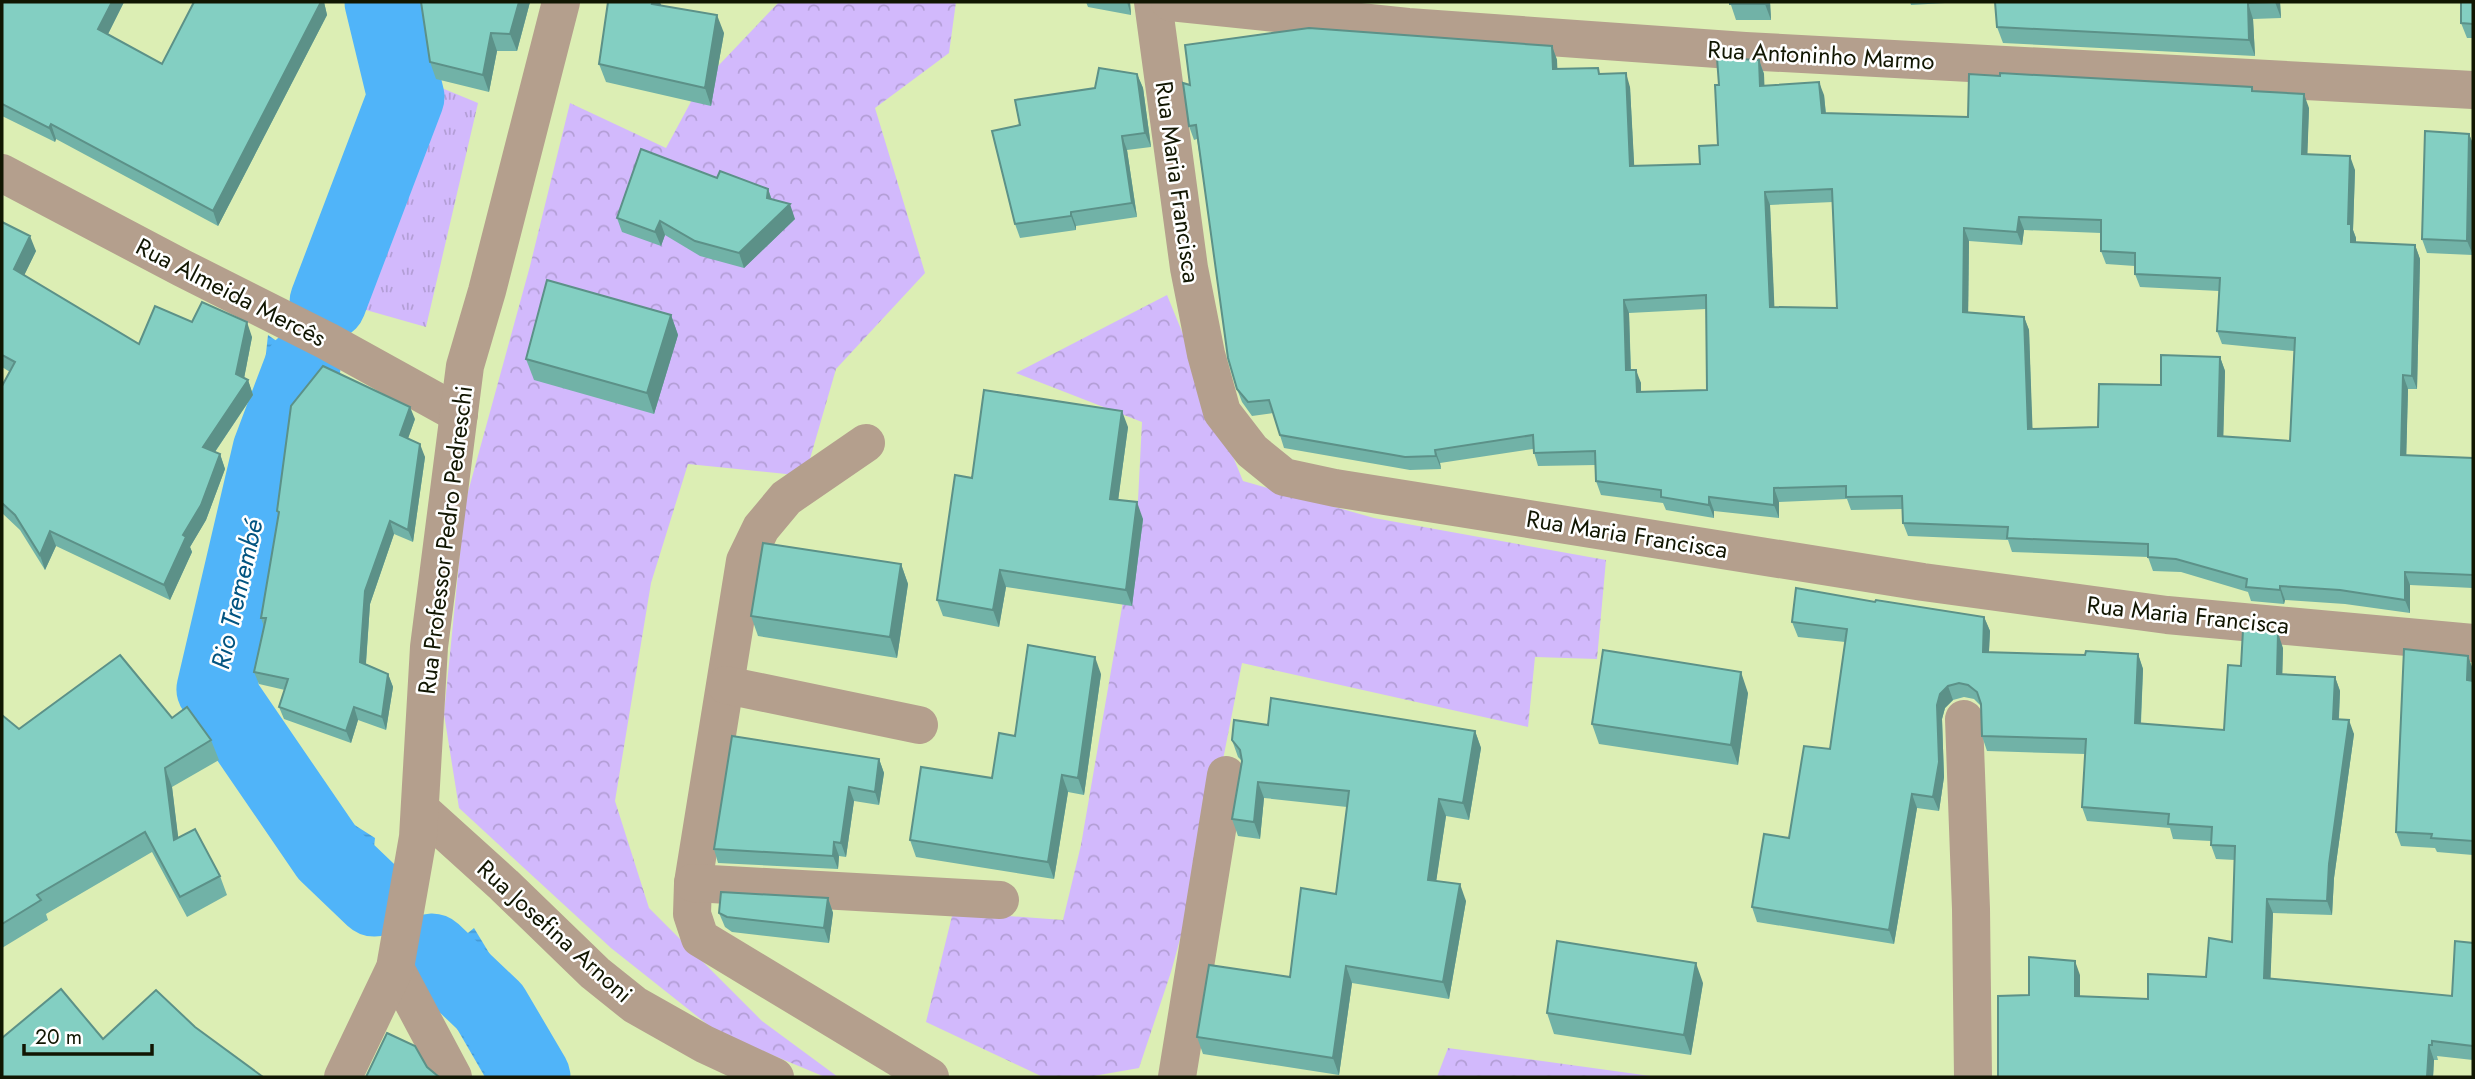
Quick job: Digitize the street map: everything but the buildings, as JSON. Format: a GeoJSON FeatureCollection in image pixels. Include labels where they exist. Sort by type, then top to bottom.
{"type":"FeatureCollection","features":[{"type":"Feature","properties":{"kind":"street","name":"Rua Professor Pedro Pedreschi"},"geometry":{"type":"LineString","coordinates":[[343,1077],[395,968],[413,868],[420,809],[429,647],[465,366],[561,2]]}},
{"type":"Feature","properties":{"kind":"street","name":"Rua Maria Francisca"},"geometry":{"type":"LineString","coordinates":[[1153,2],[1189,268],[1206,354],[1222,412],[1252,451],[1284,477],[1335,488],[1923,582],[2167,615],[2473,643]]}},
{"type":"Feature","properties":{"kind":"street","name":"Rua Antoninho Marmo"},"geometry":{"type":"LineString","coordinates":[[1170,2],[1408,27],[1745,51],[2473,90]]}},
{"type":"Feature","properties":{"kind":"street","name":"Rua Almeida Mercês"},"geometry":{"type":"LineString","coordinates":[[2,173],[327,341],[458,414]]}},
{"type":"Feature","properties":{"kind":"street"},"geometry":{"type":"LineString","coordinates":[[866,443],[786,498],[761,528],[745,561],[693,883],[692,914],[700,938],[930,1077]]}},
{"type":"Feature","properties":{"kind":"street"},"geometry":{"type":"LineString","coordinates":[[726,685],[919,725]]}},
{"type":"Feature","properties":{"kind":"street"},"geometry":{"type":"LineString","coordinates":[[1965,719],[1973,1077]]}},
{"type":"Feature","properties":{"kind":"street"},"geometry":{"type":"LineString","coordinates":[[1177,1077],[1226,775]]}},
{"type":"Feature","properties":{"kind":"street","name":"Rua Josefina Arnoni"},"geometry":{"type":"LineString","coordinates":[[420,809],[504,885],[595,974],[635,1005],[704,1044],[775,1077]]}},
{"type":"Feature","properties":{"kind":"street"},"geometry":{"type":"LineString","coordinates":[[693,883],[1000,900]]}},
{"type":"Feature","properties":{"kind":"street"},"geometry":{"type":"LineString","coordinates":[[395,968],[453,1077]]}},
{"type":"Feature","properties":{"kind":"green space"},"geometry":{"type":"Polygon","coordinates":[[[779,2],[956,2],[949,53],[875,108],[925,273],[836,369],[805,476],[688,464],[651,583],[615,801],[649,908],[762,1021],[838,1077],[825,1077],[717,1032],[611,948],[459,808],[444,714],[465,503],[530,266],[570,103],[666,148],[700,85],[779,2]]]}},
{"type":"Feature","properties":{"kind":"green space"},"geometry":{"type":"Polygon","coordinates":[[[420,79],[478,103],[426,327],[352,306],[420,79]]]}},
{"type":"Feature","properties":{"kind":"green space"},"geometry":{"type":"Polygon","coordinates":[[[1167,295],[1243,481],[1374,518],[1606,560],[1597,659],[1535,657],[1528,727],[1242,663],[1207,841],[1171,972],[1139,1068],[1088,1077],[1043,1077],[926,1022],[953,912],[1063,920],[1081,845],[1137,520],[1142,422],[1016,373],[1167,295]]]}},
{"type":"Feature","properties":{"kind":"green space"},"geometry":{"type":"Polygon","coordinates":[[[1448,1048],[1658,1077],[1437,1077],[1448,1048]]]}},
{"type":"Feature","properties":{"kind":"water"},"geometry":{"type":"Polygon","coordinates":[[[268,335],[301,358],[254,718],[317,801],[375,838],[368,903],[328,867],[228,722],[268,335]]]}},
{"type":"Feature","properties":{"kind":"water"},"geometry":{"type":"Polygon","coordinates":[[[474,928],[564,1077],[485,1077],[423,970],[474,928]]]}},
{"type":"Feature","properties":{"kind":"waterway","name":"Rio Tremembé"},"geometry":{"type":"LineString","coordinates":[[328,302],[406,97],[383,2]]}},
{"type":"Feature","properties":{"kind":"waterway","name":"Rio Tremembé"},"geometry":{"type":"LineString","coordinates":[[302,368],[271,450],[215,689],[328,854],[374,898]]}},
{"type":"Feature","properties":{"kind":"waterway","name":"Rio Tremembé"},"geometry":{"type":"LineString","coordinates":[[432,952],[492,1009],[532,1077]]}}]}
